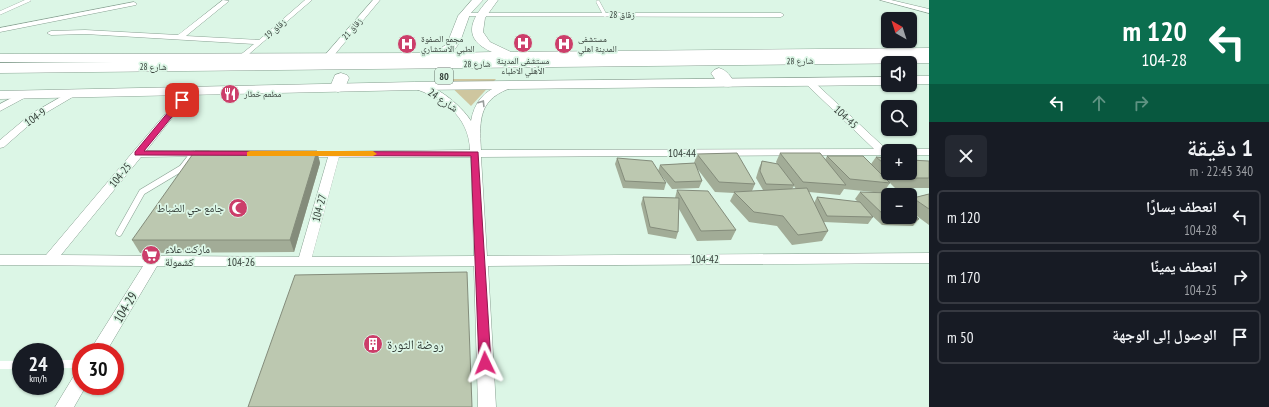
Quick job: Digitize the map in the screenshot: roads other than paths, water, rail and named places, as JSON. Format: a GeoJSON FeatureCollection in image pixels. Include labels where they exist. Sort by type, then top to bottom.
{"type":"FeatureCollection","features":[{"type":"Feature","properties":{"kind":"highway","name":"شارع 28"},"geometry":{"type":"LineString","coordinates":[[715,68],[929,59]]}},
{"type":"Feature","properties":{"kind":"highway","name":"شارع 28"},"geometry":{"type":"LineString","coordinates":[[0,68],[174,73]]}},
{"type":"Feature","properties":{"kind":"highway","name":"شارع 28"},"geometry":{"type":"LineString","coordinates":[[0,80],[174,73],[715,68],[881,71]]}},
{"type":"Feature","properties":{"kind":"highway"},"geometry":{"type":"LineString","coordinates":[[917,71],[929,71]]}},
{"type":"Feature","properties":{"kind":"main road"},"geometry":{"type":"LineString","coordinates":[[0,95],[190,90],[344,72],[402,57],[434,55],[448,51],[456,43],[464,15],[478,0]]}},
{"type":"Feature","properties":{"kind":"main road"},"geometry":{"type":"LineString","coordinates":[[493,0],[480,16],[475,29],[478,37],[485,44],[499,51],[527,56]]}},
{"type":"Feature","properties":{"kind":"main road"},"geometry":{"type":"LineString","coordinates":[[0,58],[328,57],[344,72],[414,86],[511,85],[929,52]]}},
{"type":"Feature","properties":{"kind":"main road"},"geometry":{"type":"LineString","coordinates":[[402,57],[527,56],[715,68],[809,82],[881,81]]}},
{"type":"Feature","properties":{"kind":"main road"},"geometry":{"type":"LineString","coordinates":[[917,80],[929,80]]}},
{"type":"Feature","properties":{"kind":"street","name":"زقاق 19"},"geometry":{"type":"LineString","coordinates":[[242,58],[309,0]]}},
{"type":"Feature","properties":{"kind":"street","name":"زقاق 21"},"geometry":{"type":"LineString","coordinates":[[328,57],[377,0]]}},
{"type":"Feature","properties":{"kind":"street"},"geometry":{"type":"LineString","coordinates":[[883,0],[929,12]]}},
{"type":"Feature","properties":{"kind":"street"},"geometry":{"type":"LineString","coordinates":[[181,36],[226,1]]}},
{"type":"Feature","properties":{"kind":"street"},"geometry":{"type":"LineString","coordinates":[[0,30],[134,4]]}},
{"type":"Feature","properties":{"kind":"street","name":"زقاق 28"},"geometry":{"type":"LineString","coordinates":[[464,15],[781,15]]}},
{"type":"Feature","properties":{"kind":"street"},"geometry":{"type":"LineString","coordinates":[[51,33],[85,32],[181,36],[260,42]]}},
{"type":"Feature","properties":{"kind":"street","name":"104-45"},"geometry":{"type":"LineString","coordinates":[[809,82],[881,147]]}},
{"type":"Feature","properties":{"kind":"street"},"geometry":{"type":"LineString","coordinates":[[475,137],[477,110],[483,99],[495,90],[511,85]]}},
{"type":"Feature","properties":{"kind":"street","name":"شارع 24"},"geometry":{"type":"LineString","coordinates":[[414,86],[429,90],[460,111],[470,124],[475,137],[487,407]]}},
{"type":"Feature","properties":{"kind":"street","name":"104-25"},"geometry":{"type":"LineString","coordinates":[[50,260],[190,90]]}},
{"type":"Feature","properties":{"kind":"street","name":"104-9"},"geometry":{"type":"LineString","coordinates":[[0,145],[34,116],[73,93]]}},
{"type":"Feature","properties":{"kind":"street"},"geometry":{"type":"LineString","coordinates":[[0,108],[25,94]]}},
{"type":"Feature","properties":{"kind":"street","name":"104-44"},"geometry":{"type":"LineString","coordinates":[[287,154],[881,152]]}},
{"type":"Feature","properties":{"kind":"street"},"geometry":{"type":"LineString","coordinates":[[917,152],[929,152]]}},
{"type":"Feature","properties":{"kind":"street"},"geometry":{"type":"LineString","coordinates":[[138,154],[216,154]]}},
{"type":"Feature","properties":{"kind":"street","name":"104-27"},"geometry":{"type":"LineString","coordinates":[[304,262],[334,154]]}},
{"type":"Feature","properties":{"kind":"street","name":"104-42"},"geometry":{"type":"LineString","coordinates":[[481,261],[929,258]]}},
{"type":"Feature","properties":{"kind":"street","name":"104-26"},"geometry":{"type":"LineString","coordinates":[[0,260],[304,262],[481,261]]}},
{"type":"Feature","properties":{"kind":"street","name":"104-29"},"geometry":{"type":"LineString","coordinates":[[103,343],[153,261]]}},
{"type":"Feature","properties":{"kind":"street"},"geometry":{"type":"LineString","coordinates":[[64,407],[72,394]]}},
{"type":"Feature","properties":{"kind":"lane"},"geometry":{"type":"LineString","coordinates":[[0,13],[29,0]]}},
{"type":"Feature","properties":{"kind":"lane"},"geometry":{"type":"LineString","coordinates":[[598,2],[605,15]]}},
{"type":"Feature","properties":{"kind":"lane"},"geometry":{"type":"LineString","coordinates":[[119,233],[142,192],[182,168],[193,154]]}},
{"type":"Feature","properties":{"kind":"lane"},"geometry":{"type":"LineString","coordinates":[[0,365],[12,365]]}},
{"type":"Feature","properties":{"kind":"place","name":"مستشفى المدينة الأهلي الاطباء"},"geometry":{"type":"Point","coordinates":[523,43]}},
{"type":"Feature","properties":{"kind":"place","name":"مجمع الصفوة الطبي الاستشاري"},"geometry":{"type":"Point","coordinates":[407,44]}},
{"type":"Feature","properties":{"kind":"place","name":"مستشفى المدينة اهلي"},"geometry":{"type":"Point","coordinates":[564,44]}},
{"type":"Feature","properties":{"kind":"place","name":"مطعم خطار"},"geometry":{"type":"Point","coordinates":[230,94]}},
{"type":"Feature","properties":{"kind":"place","name":"جامع حي الضباط"},"geometry":{"type":"Point","coordinates":[238,208]}},
{"type":"Feature","properties":{"kind":"place","name":"ماركت علاء كشمولة"},"geometry":{"type":"Point","coordinates":[151,255]}},
{"type":"Feature","properties":{"kind":"place","name":"روضة الثورة"},"geometry":{"type":"Point","coordinates":[373,344]}}]}
